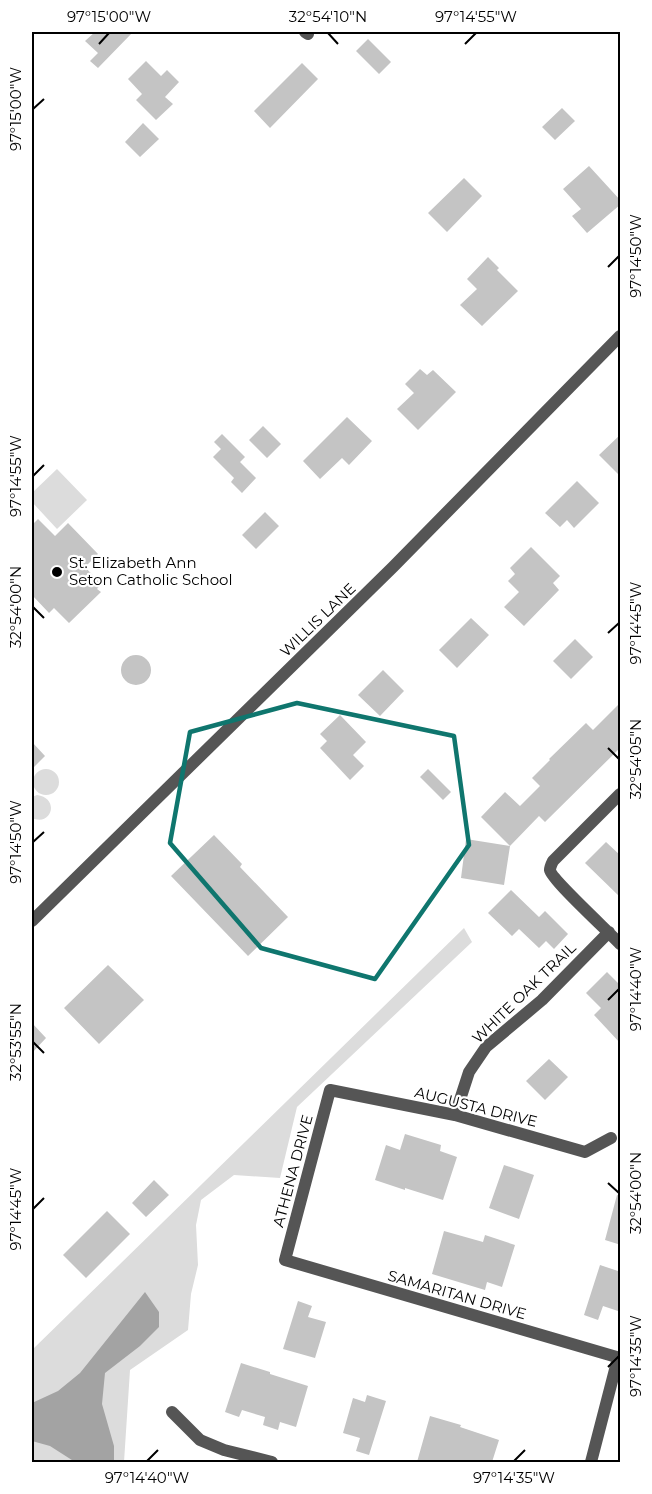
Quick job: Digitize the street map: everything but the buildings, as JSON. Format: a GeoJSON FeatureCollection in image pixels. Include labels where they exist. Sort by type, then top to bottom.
{"type":"FeatureCollection","features":[{"type":"Feature","properties":{"kind":"street","name":"WILLIS LANE"},"geometry":{"type":"LineString","coordinates":[[32,921],[393,567],[621,336]]}},
{"type":"Feature","properties":{"kind":"street"},"geometry":{"type":"LineString","coordinates":[[621,794],[553,861],[550,868],[550,872],[561,885],[621,944]]}},
{"type":"Feature","properties":{"kind":"street","name":"WHITE OAK TRAIL"},"geometry":{"type":"LineString","coordinates":[[455,1115],[469,1072],[486,1047],[542,1000],[609,932]]}},
{"type":"Feature","properties":{"kind":"street","name":"AUGUSTA DRIVE"},"geometry":{"type":"LineString","coordinates":[[330,1090],[455,1115],[585,1152],[611,1138]]}},
{"type":"Feature","properties":{"kind":"street","name":"ATHENA DRIVE"},"geometry":{"type":"LineString","coordinates":[[285,1260],[330,1090]]}},
{"type":"Feature","properties":{"kind":"street","name":"SAMARITAN DRIVE"},"geometry":{"type":"LineString","coordinates":[[285,1260],[619,1358]]}},
{"type":"Feature","properties":{"kind":"street"},"geometry":{"type":"LineString","coordinates":[[591,1462],[619,1358]]}},
{"type":"Feature","properties":{"kind":"street"},"geometry":{"type":"LineString","coordinates":[[172,1412],[200,1440],[225,1450],[272,1462]]}},
{"type":"Feature","properties":{"kind":"highlighted area"},"geometry":{"type":"Polygon","coordinates":[[[297,703],[454,736],[469,845],[375,979],[261,948],[170,843],[190,732],[297,703]]]}},
{"type":"Feature","properties":{"kind":"shaded area"},"geometry":{"type":"Polygon","coordinates":[[[57,469],[87,500],[57,529],[32,502],[32,493],[57,469]]]}},
{"type":"Feature","properties":{"kind":"shaded area"},"geometry":{"type":"Polygon","coordinates":[[[46,769],[55,773],[59,782],[55,791],[46,795],[37,791],[33,782],[37,773],[46,769]]]}},
{"type":"Feature","properties":{"kind":"shaded area"},"geometry":{"type":"Polygon","coordinates":[[[37,795],[44,797],[51,806],[48,815],[39,820],[32,818],[32,797],[37,795]]]}},
{"type":"Feature","properties":{"kind":"shaded area"},"geometry":{"type":"Polygon","coordinates":[[[464,928],[472,942],[297,1107],[280,1178],[234,1175],[201,1200],[196,1225],[198,1265],[191,1294],[188,1330],[130,1370],[124,1462],[32,1462],[32,1350],[464,928]]]}},
{"type":"Feature","properties":{"kind":"shaded area"},"geometry":{"type":"Polygon","coordinates":[[[145,1292],[159,1312],[159,1327],[140,1346],[105,1373],[102,1404],[114,1446],[114,1462],[75,1462],[50,1446],[32,1441],[32,1403],[58,1391],[80,1373],[145,1292]]]}},
{"type":"Feature","properties":{"kind":"place","name":"St. Elizabeth Ann Seton Catholic School"},"geometry":{"type":"Point","coordinates":[57,572]}}]}
